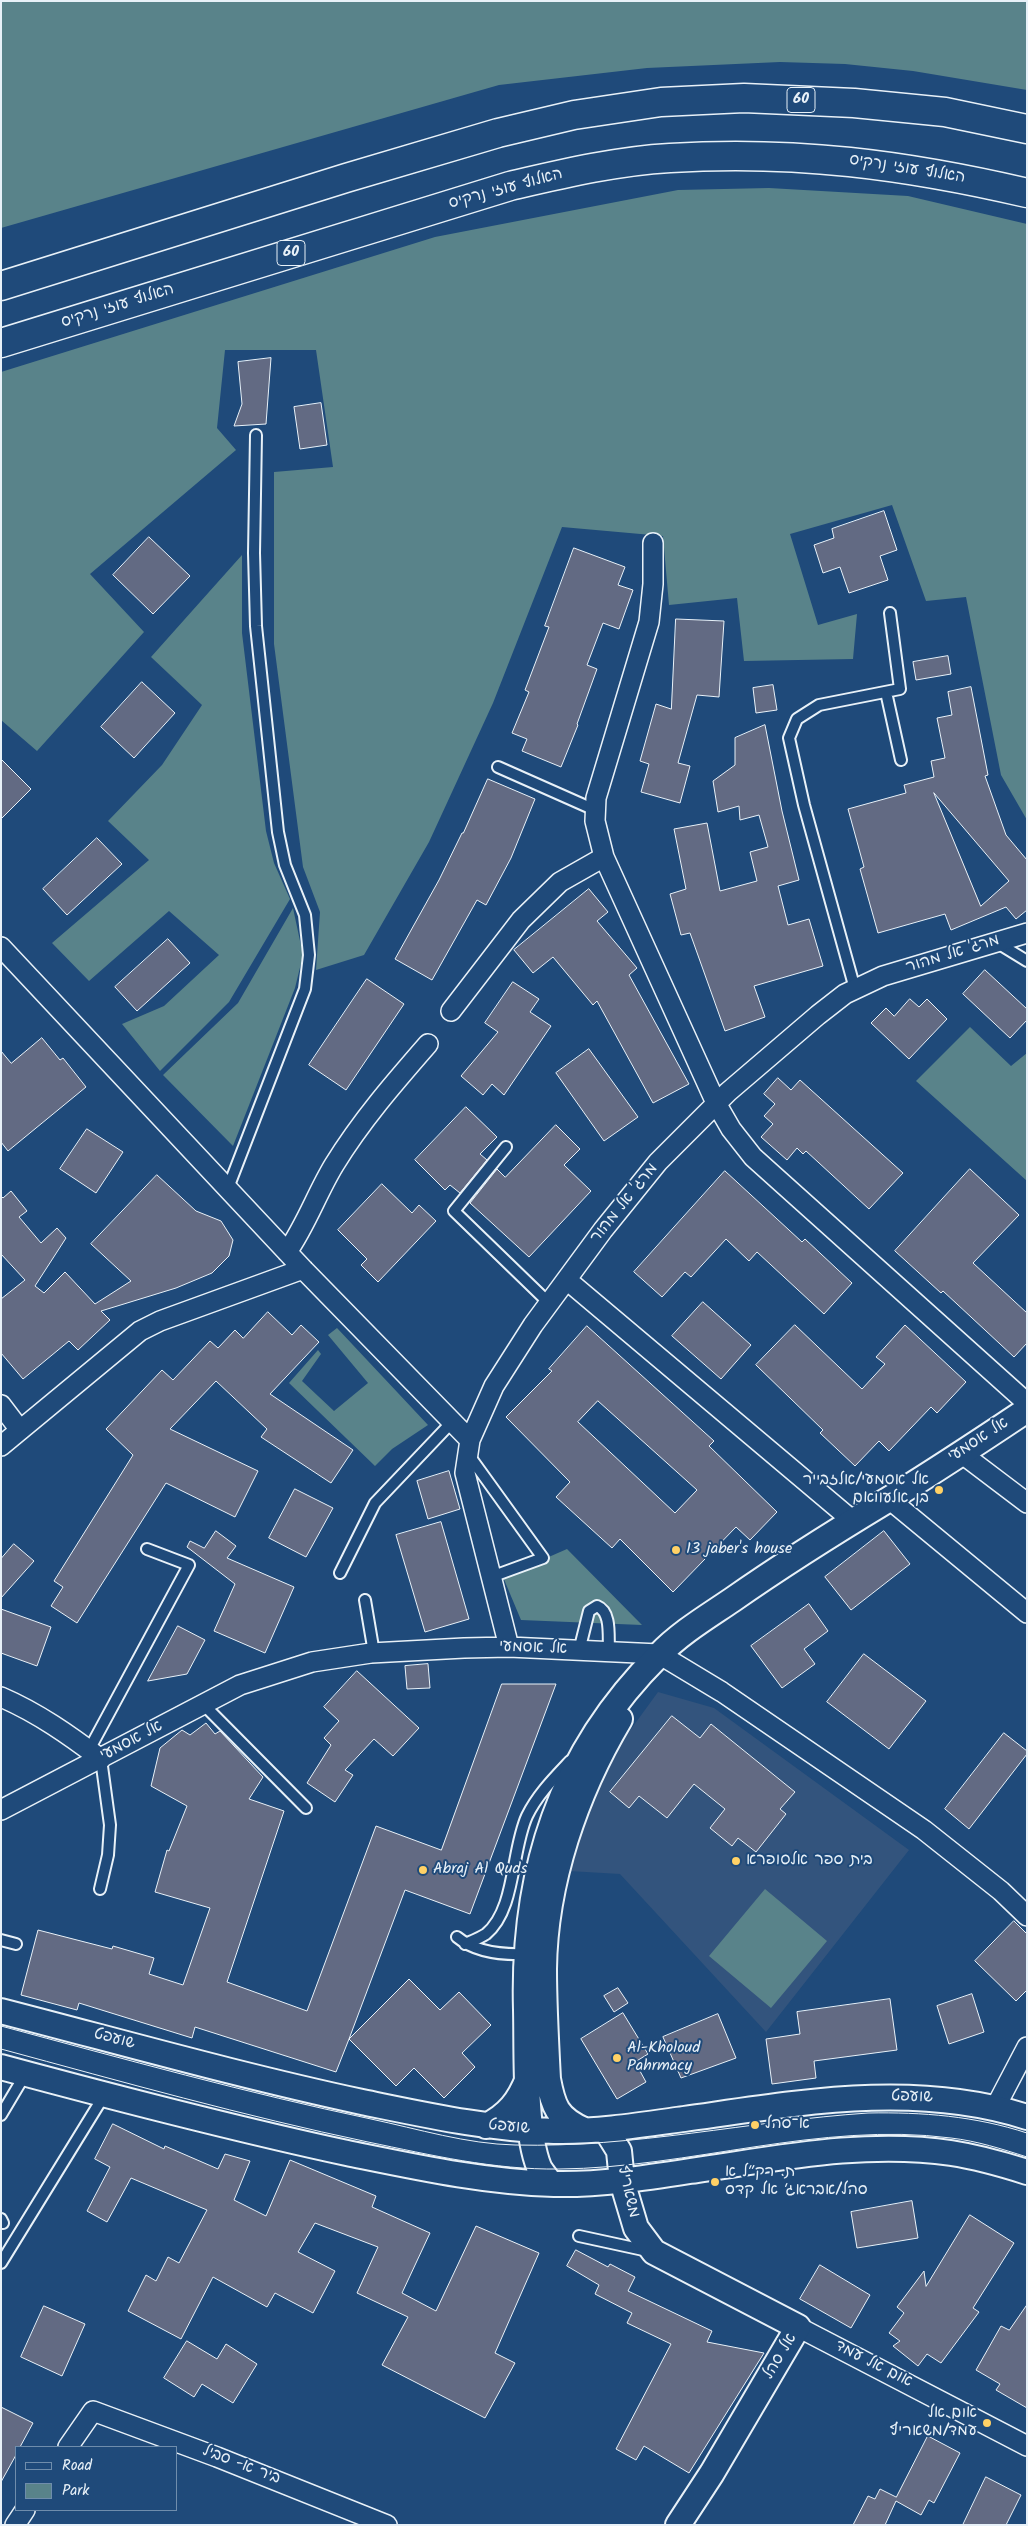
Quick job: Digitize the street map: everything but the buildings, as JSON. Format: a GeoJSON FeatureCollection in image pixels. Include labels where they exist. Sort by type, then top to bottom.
{"type":"FeatureCollection","features":[{"type":"Feature","properties":{"kind":"highway","name":"60"},"geometry":{"type":"LineString","coordinates":[[1,286],[346,178],[498,133],[574,115],[661,102],[744,98],[854,103],[945,112],[1027,130]]}},
{"type":"Feature","properties":{"kind":"highway","name":"האלוף עוזי נרקיס"},"geometry":{"type":"LineString","coordinates":[[1,343],[510,186],[583,170],[669,158],[767,156],[833,159],[958,177],[1027,193]]}},
{"type":"Feature","properties":{"kind":"street"},"geometry":{"type":"LineString","coordinates":[[653,543],[653,584],[649,622],[602,771],[595,810],[595,821],[604,857],[716,1103],[731,1129],[753,1157],[1027,1403]]}},
{"type":"Feature","properties":{"kind":"street"},"geometry":{"type":"LineString","coordinates":[[451,1011],[522,920],[560,882],[604,857]]}},
{"type":"Feature","properties":{"kind":"street","name":"מרג' אל מהור"},"geometry":{"type":"LineString","coordinates":[[509,1647],[465,1473],[469,1447],[494,1386],[549,1303],[658,1162],[716,1103],[818,1014],[845,994],[883,976],[1027,933]]}},
{"type":"Feature","properties":{"kind":"street"},"geometry":{"type":"LineString","coordinates":[[1,947],[303,1269],[452,1422],[469,1447]]}},
{"type":"Feature","properties":{"kind":"street"},"geometry":{"type":"LineString","coordinates":[[287,1252],[300,1232],[316,1197],[356,1131],[387,1091],[428,1044]]}},
{"type":"Feature","properties":{"kind":"street"},"geometry":{"type":"LineString","coordinates":[[1,1446],[140,1331],[160,1321],[303,1269]]}},
{"type":"Feature","properties":{"kind":"street"},"geometry":{"type":"LineString","coordinates":[[566,1280],[853,1521]]}},
{"type":"Feature","properties":{"kind":"street"},"geometry":{"type":"LineString","coordinates":[[1,1405],[20,1430]]}},
{"type":"Feature","properties":{"kind":"street","name":"אל אסמעי"},"geometry":{"type":"LineString","coordinates":[[1,1810],[95,1754],[204,1705],[240,1685],[271,1673],[312,1662],[374,1653],[509,1647],[659,1654],[700,1622],[782,1564],[889,1500],[1027,1410]]}},
{"type":"Feature","properties":{"kind":"street"},"geometry":{"type":"LineString","coordinates":[[961,1453],[1027,1503]]}},
{"type":"Feature","properties":{"kind":"street"},"geometry":{"type":"LineString","coordinates":[[889,1500],[1027,1613]]}},
{"type":"Feature","properties":{"kind":"street"},"geometry":{"type":"LineString","coordinates":[[551,2184],[540,2168],[531,2130],[528,2077],[535,1954],[534,1884],[544,1844],[562,1795],[592,1737],[659,1654]]}},
{"type":"Feature","properties":{"kind":"street"},"geometry":{"type":"LineString","coordinates":[[659,1654],[730,1697],[924,1830],[1002,1892],[1027,1916]]}},
{"type":"Feature","properties":{"kind":"street"},"geometry":{"type":"LineString","coordinates":[[595,2130],[562,2117],[552,2100],[548,2079],[535,1954],[577,1810],[613,1731],[659,1654]]}},
{"type":"Feature","properties":{"kind":"street"},"geometry":{"type":"LineString","coordinates":[[1,1697],[22,1706],[64,1730],[95,1754]]}},
{"type":"Feature","properties":{"kind":"street","name":"שועפט"},"geometry":{"type":"LineString","coordinates":[[1,2010],[283,2085],[486,2126],[531,2130],[595,2130],[853,2097],[904,2097],[957,2101],[995,2108],[1027,2117]]}},
{"type":"Feature","properties":{"kind":"street"},"geometry":{"type":"LineString","coordinates":[[995,2108],[1027,2047]]}},
{"type":"Feature","properties":{"kind":"street"},"geometry":{"type":"LineString","coordinates":[[1,2067],[271,2137],[441,2172],[509,2182],[551,2184],[622,2181],[802,2155],[865,2150],[949,2152],[992,2161],[1027,2172]]}},
{"type":"Feature","properties":{"kind":"street"},"geometry":{"type":"LineString","coordinates":[[486,2126],[501,2118],[512,2108],[521,2097],[528,2077]]}},
{"type":"Feature","properties":{"kind":"street","name":"משאריף"},"geometry":{"type":"LineString","coordinates":[[595,2130],[619,2151],[622,2181],[636,2228],[654,2252]]}},
{"type":"Feature","properties":{"kind":"street","name":"אל סהל"},"geometry":{"type":"LineString","coordinates":[[654,2252],[798,2327],[712,2473],[678,2525]]}},
{"type":"Feature","properties":{"kind":"street","name":"אום אל עמד"},"geometry":{"type":"LineString","coordinates":[[798,2327],[1027,2446]]}},
{"type":"Feature","properties":{"kind":"street","name":"ביר א- סביל"},"geometry":{"type":"LineString","coordinates":[[69,2446],[93,2411],[226,2460],[387,2525]]}},
{"type":"Feature","properties":{"kind":"street"},"geometry":{"type":"LineString","coordinates":[[15,2525],[24,2511]]}},
{"type":"Feature","properties":{"kind":"lane"},"geometry":{"type":"LineString","coordinates":[[228,1188],[305,989],[309,954],[305,915],[285,865],[278,832],[256,626],[254,553],[256,435]]}},
{"type":"Feature","properties":{"kind":"lane"},"geometry":{"type":"LineString","coordinates":[[855,989],[804,805],[789,738],[797,719],[819,705],[900,689],[890,613]]}},
{"type":"Feature","properties":{"kind":"lane"},"geometry":{"type":"LineString","coordinates":[[886,692],[901,760]]}},
{"type":"Feature","properties":{"kind":"lane"},"geometry":{"type":"LineString","coordinates":[[498,767],[595,810]]}},
{"type":"Feature","properties":{"kind":"lane"},"geometry":{"type":"LineString","coordinates":[[996,942],[1027,961]]}},
{"type":"Feature","properties":{"kind":"lane"},"geometry":{"type":"LineString","coordinates":[[506,1147],[454,1211],[549,1303]]}},
{"type":"Feature","properties":{"kind":"lane"},"geometry":{"type":"LineString","coordinates":[[340,1573],[375,1503],[452,1422]]}},
{"type":"Feature","properties":{"kind":"lane"},"geometry":{"type":"LineString","coordinates":[[469,1447],[544,1558],[491,1576]]}},
{"type":"Feature","properties":{"kind":"lane"},"geometry":{"type":"LineString","coordinates":[[100,1889],[108,1855],[110,1825],[95,1754],[189,1565],[147,1549]]}},
{"type":"Feature","properties":{"kind":"lane"},"geometry":{"type":"LineString","coordinates":[[365,1600],[374,1653]]}},
{"type":"Feature","properties":{"kind":"lane"},"geometry":{"type":"LineString","coordinates":[[579,1650],[589,1611],[597,1606],[603,1608],[607,1615],[609,1652]]}},
{"type":"Feature","properties":{"kind":"lane"},"geometry":{"type":"LineString","coordinates":[[204,1705],[306,1808]]}},
{"type":"Feature","properties":{"kind":"lane"},"geometry":{"type":"LineString","coordinates":[[535,1954],[500,1953],[461,1940],[482,1937],[497,1919],[504,1908],[518,1843],[528,1815],[539,1796],[592,1737]]}},
{"type":"Feature","properties":{"kind":"lane"},"geometry":{"type":"LineString","coordinates":[[1,1940],[16,1944]]}},
{"type":"Feature","properties":{"kind":"lane"},"geometry":{"type":"LineString","coordinates":[[1,2115],[26,2074]]}},
{"type":"Feature","properties":{"kind":"lane"},"geometry":{"type":"LineString","coordinates":[[1,2263],[106,2093]]}},
{"type":"Feature","properties":{"kind":"lane"},"geometry":{"type":"LineString","coordinates":[[579,2236],[654,2252]]}},
{"type":"Feature","properties":{"kind":"shaded area","name":"בית ספר אלסופרא"},"geometry":{"type":"Polygon","coordinates":[[[658,1692],[714,1708],[909,1850],[766,2032],[620,1874],[569,1871],[586,1811],[618,1747],[658,1692]]]}},
{"type":"Feature","properties":{"kind":"green space"},"geometry":{"type":"Polygon","coordinates":[[[1,1],[1027,1],[1027,90],[913,71],[845,64],[780,62],[647,68],[499,85],[1,228],[1,1]]]}},
{"type":"Feature","properties":{"kind":"green space"},"geometry":{"type":"Polygon","coordinates":[[[769,188],[908,196],[1027,224],[1027,820],[1001,775],[966,597],[926,601],[892,505],[790,534],[818,625],[857,614],[853,659],[744,661],[737,598],[669,605],[663,536],[562,527],[493,703],[429,842],[364,955],[316,970],[320,912],[303,867],[274,644],[274,472],[333,467],[316,350],[225,350],[217,428],[236,450],[90,574],[144,632],[37,751],[1,720],[1,372],[435,237],[678,190],[769,188]]]}},
{"type":"Feature","properties":{"kind":"green space"},"geometry":{"type":"Polygon","coordinates":[[[242,555],[242,633],[266,831],[274,863],[290,899],[229,1002],[160,1071],[122,1024],[164,1006],[219,955],[169,911],[89,981],[52,943],[149,860],[108,821],[162,765],[202,705],[151,657],[242,555]]]}},
{"type":"Feature","properties":{"kind":"green space"},"geometry":{"type":"Polygon","coordinates":[[[293,908],[303,955],[295,988],[233,1146],[163,1075],[238,1003],[293,908]]]}},
{"type":"Feature","properties":{"kind":"green space"},"geometry":{"type":"Polygon","coordinates":[[[970,1027],[1011,1066],[1027,1053],[1027,1181],[916,1081],[970,1027]]]}},
{"type":"Feature","properties":{"kind":"green space"},"geometry":{"type":"Polygon","coordinates":[[[337,1328],[428,1425],[392,1449],[375,1466],[289,1383],[318,1350],[321,1354],[302,1381],[334,1411],[368,1383],[328,1335],[337,1328]]]}},
{"type":"Feature","properties":{"kind":"green space"},"geometry":{"type":"Polygon","coordinates":[[[567,1549],[642,1625],[521,1620],[503,1577],[567,1549]]]}},
{"type":"Feature","properties":{"kind":"green space"},"geometry":{"type":"Polygon","coordinates":[[[765,1889],[827,1941],[771,2008],[709,1956],[765,1889]]]}},
{"type":"Feature","properties":{"kind":"tram line"},"geometry":{"type":"LineString","coordinates":[[1,2026],[278,2098],[443,2135],[497,2144],[559,2145],[604,2142],[868,2113],[948,2116],[1007,2127],[1027,2133]]}},
{"type":"Feature","properties":{"kind":"tram line"},"geometry":{"type":"LineString","coordinates":[[1,2049],[184,2098],[322,2132],[439,2157],[511,2167],[535,2169],[608,2167],[804,2140],[902,2134],[961,2139],[1027,2157]]}},
{"type":"Feature","properties":{"kind":"place","name":"אל אסמעי/אלזבייר בן אלעוואם"},"geometry":{"type":"Point","coordinates":[939,1490]}},
{"type":"Feature","properties":{"kind":"place","name":"13 jaber's house"},"geometry":{"type":"Point","coordinates":[676,1550]}},
{"type":"Feature","properties":{"kind":"place","name":"בית ספר אלסופרא"},"geometry":{"type":"Point","coordinates":[736,1861]}},
{"type":"Feature","properties":{"kind":"place","name":"Abraj Al Quds"},"geometry":{"type":"Point","coordinates":[423,1870]}},
{"type":"Feature","properties":{"kind":"place","name":"Al-Kholoud Pahrmacy"},"geometry":{"type":"Point","coordinates":[617,2058]}},
{"type":"Feature","properties":{"kind":"place","name":"א־סהל"},"geometry":{"type":"Point","coordinates":[755,2125]}},
{"type":"Feature","properties":{"kind":"place","name":"ת. רק״ל א סהל/אבראג׳ אל קדס"},"geometry":{"type":"Point","coordinates":[715,2182]}},
{"type":"Feature","properties":{"kind":"place","name":"אום אל עמד/משאריף"},"geometry":{"type":"Point","coordinates":[987,2423]}}]}
